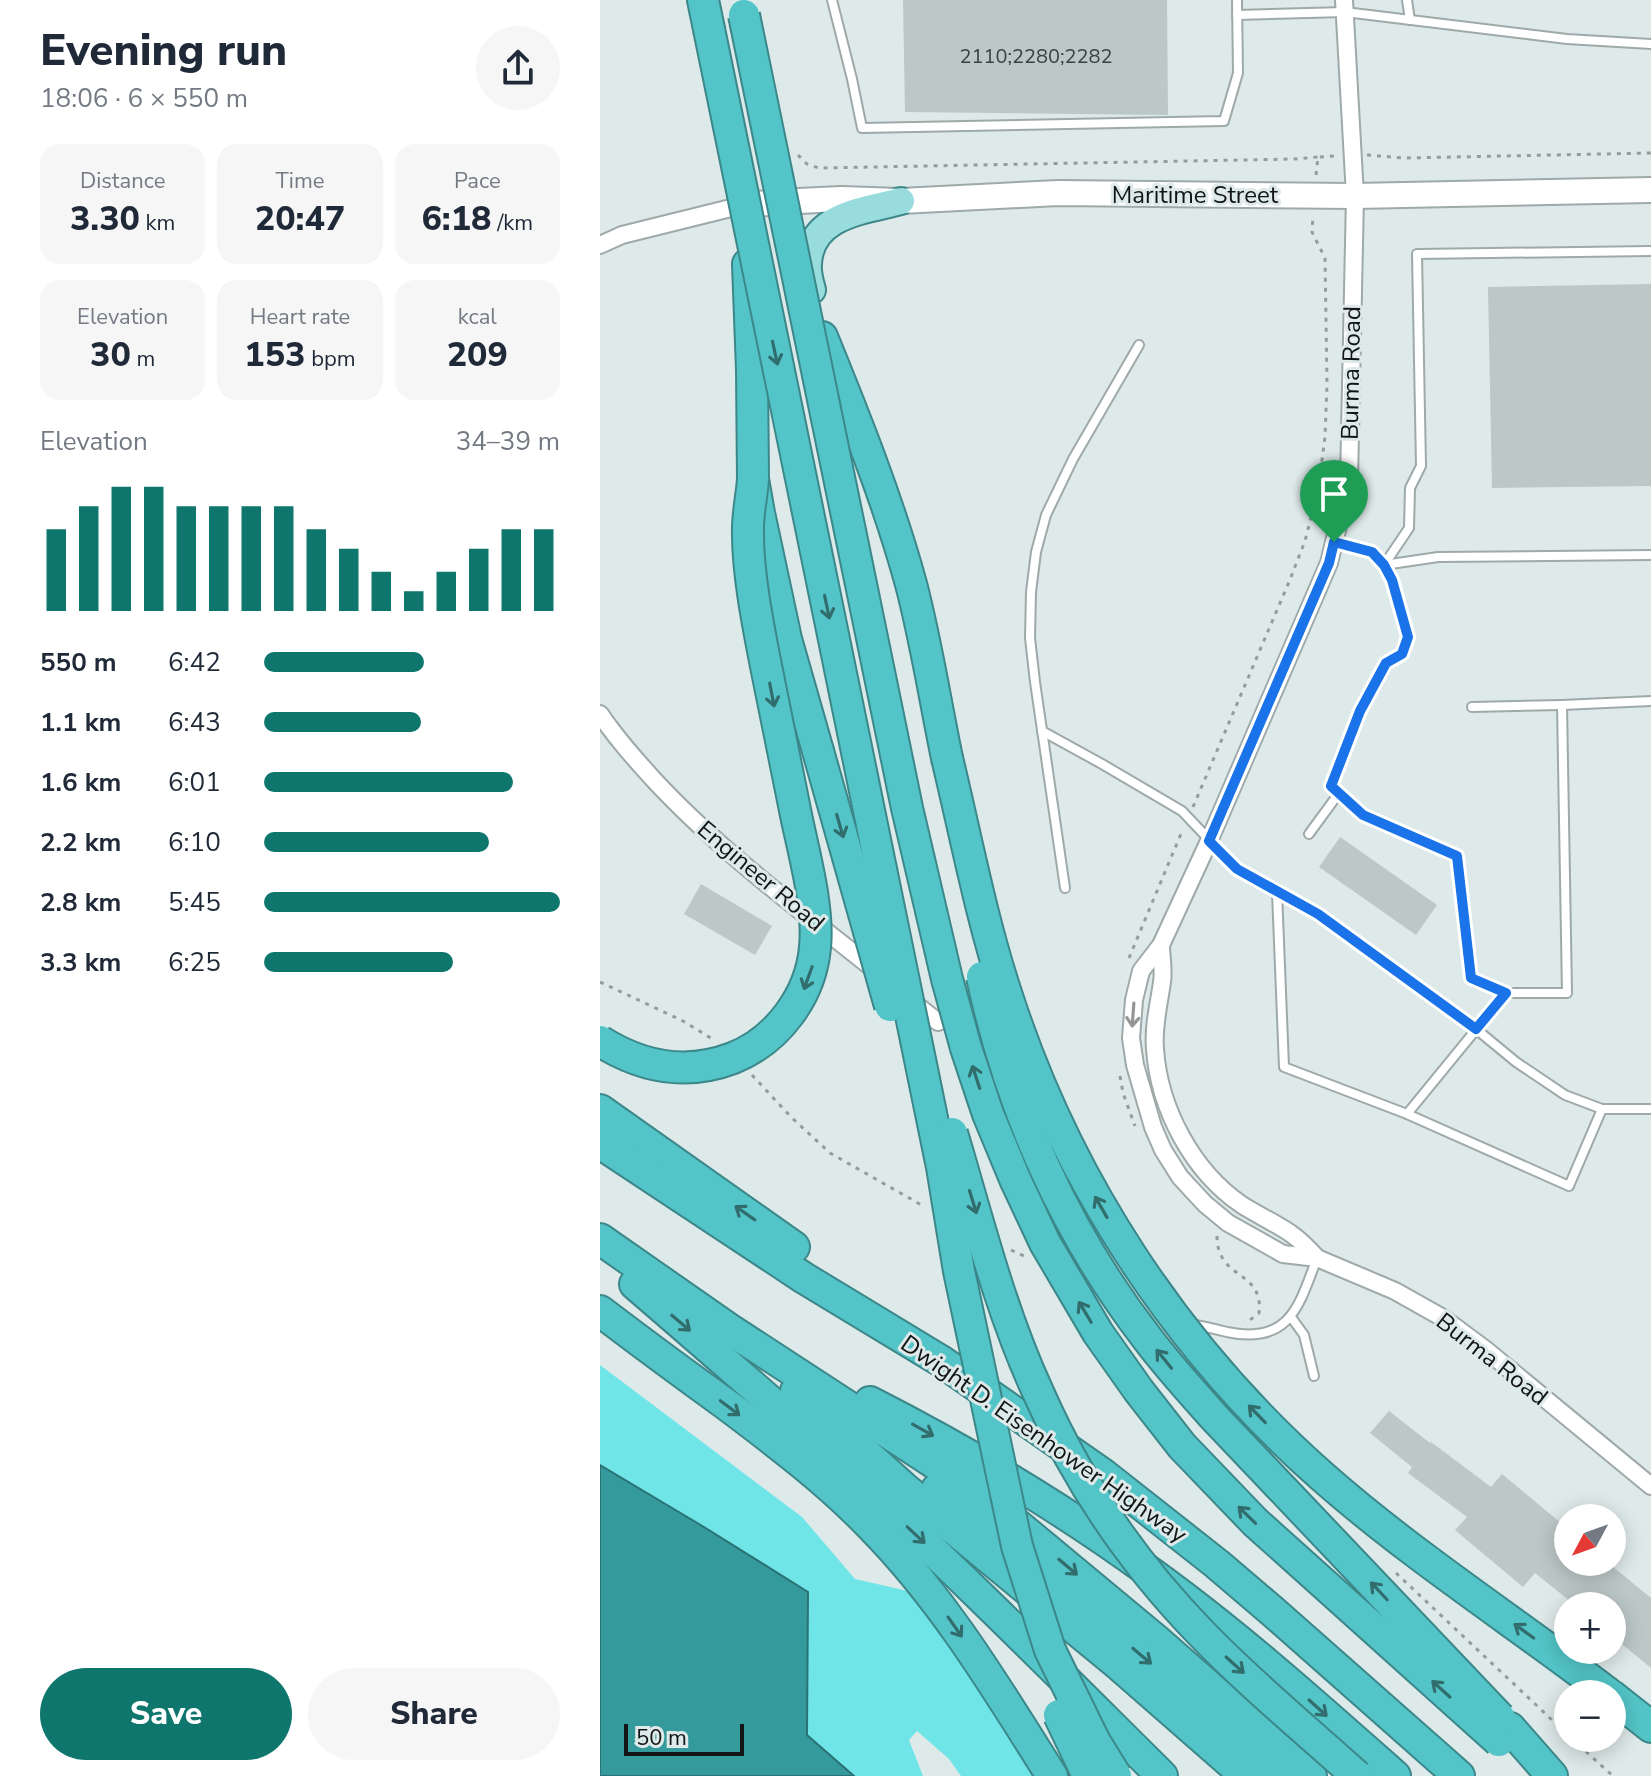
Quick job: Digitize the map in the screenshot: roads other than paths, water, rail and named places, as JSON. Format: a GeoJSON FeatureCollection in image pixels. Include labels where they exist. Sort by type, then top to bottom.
{"type":"FeatureCollection","features":[{"type":"Feature","properties":{"kind":"highway"},"geometry":{"type":"LineString","coordinates":[[701,0],[942,1167],[959,1271]]}},
{"type":"Feature","properties":{"kind":"highway"},"geometry":{"type":"LineString","coordinates":[[738,0],[892,740],[947,979],[988,1114],[1015,1179],[1045,1243],[1092,1324],[1182,1446],[1255,1522],[1552,1776]]}},
{"type":"Feature","properties":{"kind":"highway"},"geometry":{"type":"LineString","coordinates":[[600,1041],[631,1058],[655,1065],[696,1067],[724,1061],[751,1049],[775,1030],[796,1005],[809,976],[816,945],[812,900],[754,592],[748,528],[753,479],[749,273],[739,206]]}},
{"type":"Feature","properties":{"kind":"highway"},"geometry":{"type":"LineString","coordinates":[[822,337],[882,494],[911,585],[947,758],[994,956],[1025,1048],[1055,1120],[1086,1182],[1161,1299],[1226,1381],[1273,1431],[1324,1478],[1397,1537],[1591,1680]]}},
{"type":"Feature","properties":{"kind":"highway"},"geometry":{"type":"LineString","coordinates":[[753,479],[786,639],[904,1056],[959,1271],[1017,1546],[1050,1650],[1095,1742],[1116,1776]]}},
{"type":"Feature","properties":{"kind":"highway"},"geometry":{"type":"LineString","coordinates":[[947,758],[966,897],[996,1035],[1029,1134],[1058,1198],[1085,1246],[1127,1312],[1176,1375],[1538,1776]]}},
{"type":"Feature","properties":{"kind":"highway"},"geometry":{"type":"LineString","coordinates":[[878,857],[948,1121],[1002,1298],[1027,1369],[1059,1437],[1112,1524],[1171,1601],[1217,1649],[1357,1776]]}},
{"type":"Feature","properties":{"kind":"highway"},"geometry":{"type":"LineString","coordinates":[[600,1110],[814,1261],[941,1361]]}},
{"type":"Feature","properties":{"kind":"highway","name":"Dwight D. Eisenhower Highway"},"geometry":{"type":"LineString","coordinates":[[600,1143],[804,1278],[941,1361],[1104,1475],[1271,1610],[1459,1776]]}},
{"type":"Feature","properties":{"kind":"highway"},"geometry":{"type":"LineString","coordinates":[[600,1239],[813,1393],[978,1521],[1278,1776]]}},
{"type":"Feature","properties":{"kind":"highway"},"geometry":{"type":"LineString","coordinates":[[600,1255],[755,1387],[851,1474],[974,1590],[1162,1776]]}},
{"type":"Feature","properties":{"kind":"highway"},"geometry":{"type":"LineString","coordinates":[[600,1311],[795,1456],[872,1526],[957,1628],[1052,1776]]}},
{"type":"Feature","properties":{"kind":"highway"},"geometry":{"type":"LineString","coordinates":[[706,1314],[903,1487],[1119,1665],[1246,1776]]}},
{"type":"Feature","properties":{"kind":"highway"},"geometry":{"type":"LineString","coordinates":[[706,1314],[942,1468],[997,1508],[1166,1649],[1311,1776]]}},
{"type":"Feature","properties":{"kind":"highway"},"geometry":{"type":"LineString","coordinates":[[706,1314],[911,1423],[1057,1508],[1152,1573],[1236,1638],[1395,1776]]}},
{"type":"Feature","properties":{"kind":"highway"},"geometry":{"type":"LineString","coordinates":[[1050,1650],[1054,1703],[1088,1776]]}},
{"type":"Feature","properties":{"kind":"highway"},"geometry":{"type":"LineString","coordinates":[[1626,1707],[1651,1727]]}},
{"type":"Feature","properties":{"kind":"highway"},"geometry":{"type":"LineString","coordinates":[[1125,1739],[1140,1761],[1144,1776]]}},
{"type":"Feature","properties":{"kind":"main road"},"geometry":{"type":"LineString","coordinates":[[701,0],[739,206]]}},
{"type":"Feature","properties":{"kind":"main road"},"geometry":{"type":"LineString","coordinates":[[738,0],[777,202],[822,337]]}},
{"type":"Feature","properties":{"kind":"main road","name":"Maritime Street"},"geometry":{"type":"LineString","coordinates":[[739,206],[841,199],[901,201],[1058,193],[1355,196],[1651,190]]}},
{"type":"Feature","properties":{"kind":"main road"},"geometry":{"type":"LineString","coordinates":[[822,337],[807,267],[810,247],[822,229],[839,217],[901,201]]}},
{"type":"Feature","properties":{"kind":"street","name":"Burma Road"},"geometry":{"type":"LineString","coordinates":[[1344,6],[1355,196],[1349,481],[1329,563],[1209,841],[1161,945],[1141,971],[1134,1000],[1131,1038],[1135,1065],[1163,1150],[1180,1177],[1228,1223],[1283,1254],[1317,1258],[1395,1291],[1443,1318],[1651,1486]]}},
{"type":"Feature","properties":{"kind":"street"},"geometry":{"type":"LineString","coordinates":[[600,245],[622,235],[739,206]]}},
{"type":"Feature","properties":{"kind":"street","name":"Engineer Road"},"geometry":{"type":"LineString","coordinates":[[600,714],[624,747],[670,797],[729,853],[938,1022]]}},
{"type":"Feature","properties":{"kind":"street","name":"Burma Road"},"geometry":{"type":"LineString","coordinates":[[1161,945],[1163,979],[1154,1045],[1167,1107],[1202,1167],[1220,1187],[1242,1205],[1292,1234],[1317,1258]]}},
{"type":"Feature","properties":{"kind":"lane"},"geometry":{"type":"LineString","coordinates":[[832,0],[862,128],[1224,121],[1238,73],[1237,0]]}},
{"type":"Feature","properties":{"kind":"lane"},"geometry":{"type":"LineString","coordinates":[[1407,0],[1410,20]]}},
{"type":"Feature","properties":{"kind":"lane"},"geometry":{"type":"LineString","coordinates":[[1237,15],[1344,6],[1410,20],[1567,39],[1651,44]]}},
{"type":"Feature","properties":{"kind":"lane"},"geometry":{"type":"LineString","coordinates":[[1384,565],[1409,528],[1410,488],[1421,466],[1417,254],[1651,251]]}},
{"type":"Feature","properties":{"kind":"lane"},"geometry":{"type":"LineString","coordinates":[[1065,888],[1030,638],[1036,552],[1046,515],[1073,459],[1139,345]]}},
{"type":"Feature","properties":{"kind":"lane"},"geometry":{"type":"LineString","coordinates":[[1334,542],[1372,552],[1384,565],[1392,580],[1408,637],[1402,654],[1386,663],[1360,711],[1331,786],[1363,815],[1457,856],[1471,978],[1506,993],[1567,993],[1562,705]]}},
{"type":"Feature","properties":{"kind":"lane"},"geometry":{"type":"LineString","coordinates":[[1384,565],[1438,557],[1651,555]]}},
{"type":"Feature","properties":{"kind":"lane"},"geometry":{"type":"LineString","coordinates":[[1472,707],[1651,701]]}},
{"type":"Feature","properties":{"kind":"lane"},"geometry":{"type":"LineString","coordinates":[[1042,731],[1182,811],[1237,869],[1318,914],[1565,1095],[1602,1109],[1651,1109]]}},
{"type":"Feature","properties":{"kind":"lane"},"geometry":{"type":"LineString","coordinates":[[1309,834],[1339,793]]}},
{"type":"Feature","properties":{"kind":"lane"},"geometry":{"type":"LineString","coordinates":[[1277,892],[1284,1067],[1407,1114],[1569,1186],[1602,1109]]}},
{"type":"Feature","properties":{"kind":"lane"},"geometry":{"type":"LineString","coordinates":[[1407,1114],[1506,993]]}},
{"type":"Feature","properties":{"kind":"lane"},"geometry":{"type":"LineString","coordinates":[[1164,1320],[1228,1332],[1253,1333],[1274,1329],[1291,1317],[1317,1258]]}},
{"type":"Feature","properties":{"kind":"lane"},"geometry":{"type":"LineString","coordinates":[[1291,1317],[1304,1335],[1314,1376]]}}]}
